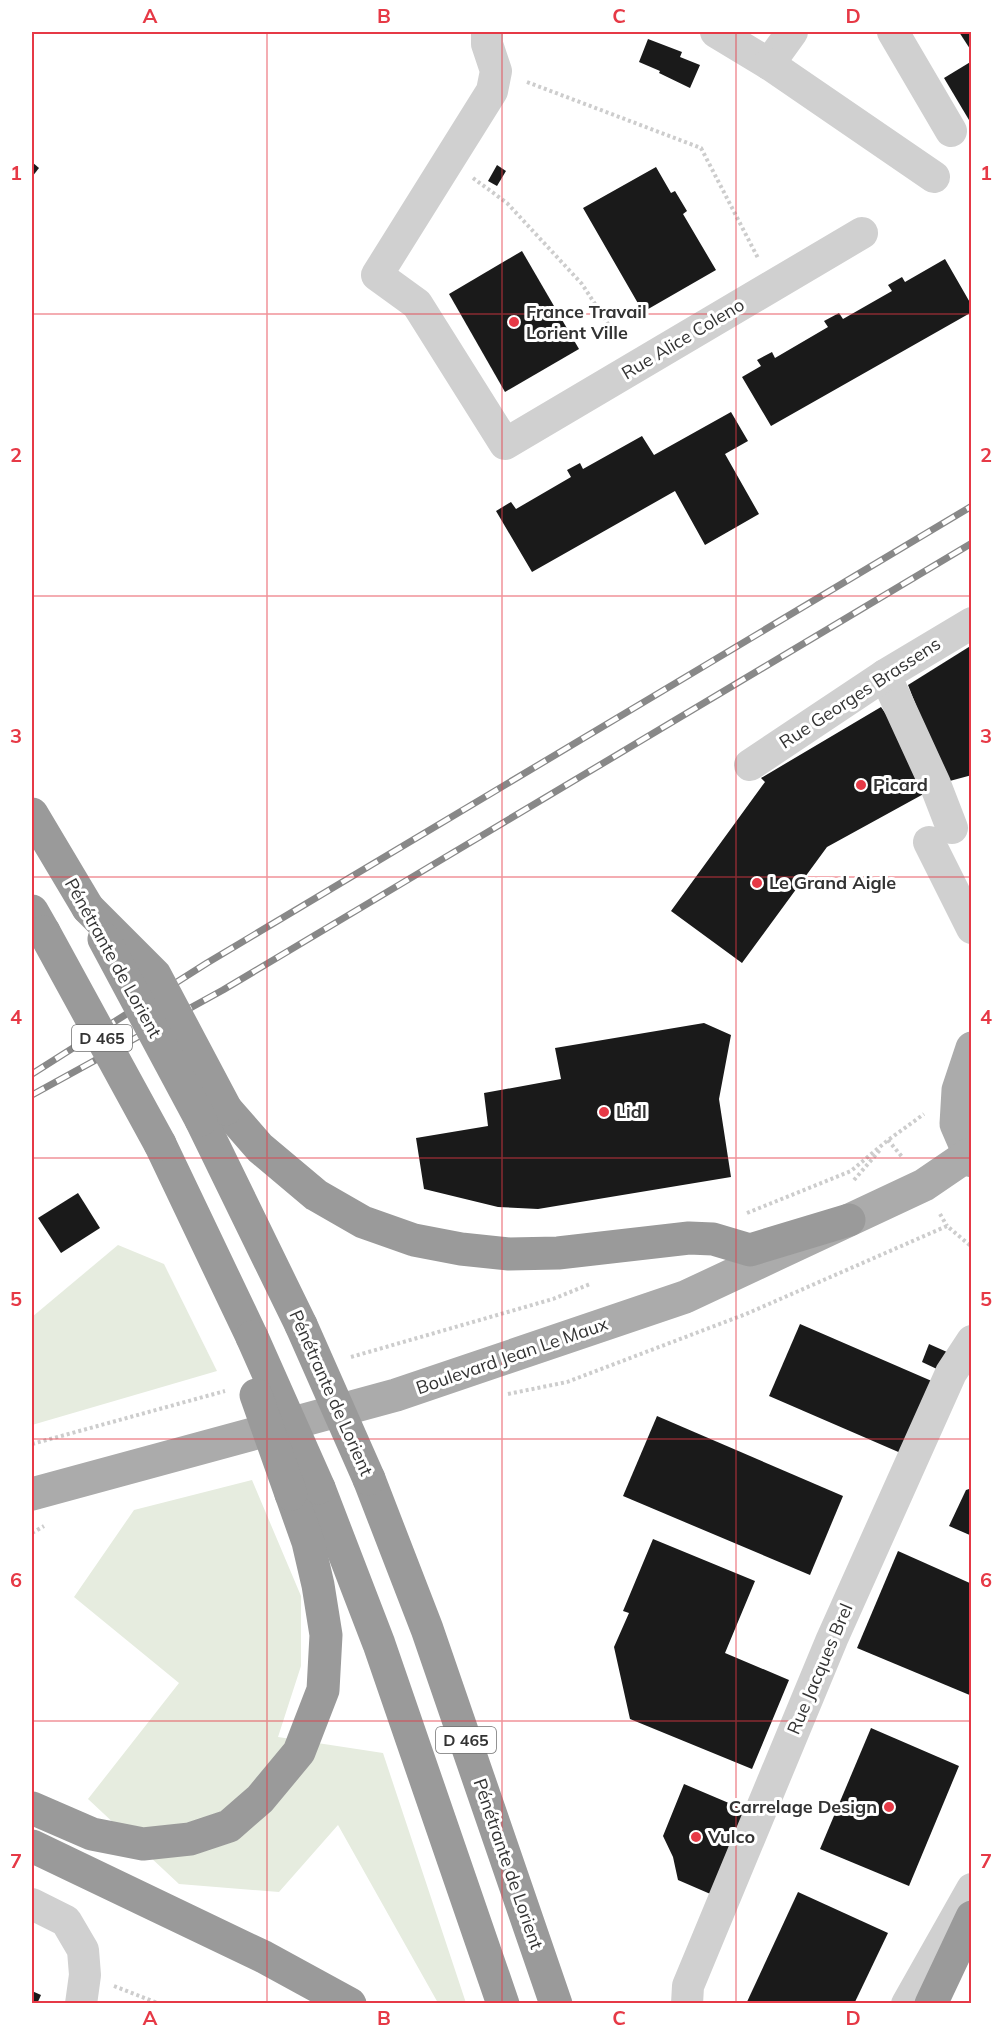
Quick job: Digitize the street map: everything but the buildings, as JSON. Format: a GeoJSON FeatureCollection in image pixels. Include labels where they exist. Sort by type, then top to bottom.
{"type":"FeatureCollection","features":[{"type":"Feature","properties":{"kind":"highway","name":"Pénétrante de Lorient"},"geometry":{"type":"LineString","coordinates":[[32,814],[213,1114],[301,1325],[369,1479],[431,1639],[556,2004]]}},
{"type":"Feature","properties":{"kind":"highway","name":"D 465"},"geometry":{"type":"LineString","coordinates":[[38,921],[160,1144],[244,1339],[305,1491],[380,1644],[503,2004]]}},
{"type":"Feature","properties":{"kind":"highway"},"geometry":{"type":"LineString","coordinates":[[213,1114],[260,1148],[316,1195],[363,1222],[414,1239],[461,1249],[508,1254],[558,1253],[689,1238],[712,1239],[750,1250],[849,1220]]}},
{"type":"Feature","properties":{"kind":"highway"},"geometry":{"type":"LineString","coordinates":[[32,1808],[92,1834],[143,1844],[190,1839],[229,1826],[260,1799],[299,1752],[323,1689],[326,1635],[308,1542],[305,1491]]}},
{"type":"Feature","properties":{"kind":"highway"},"geometry":{"type":"LineString","coordinates":[[32,1846],[264,1958],[350,2004]]}},
{"type":"Feature","properties":{"kind":"highway"},"geometry":{"type":"LineString","coordinates":[[931,2004],[972,1917]]}},
{"type":"Feature","properties":{"kind":"main road"},"geometry":{"type":"LineString","coordinates":[[970,1158],[956,1124],[958,1090],[972,1048]]}},
{"type":"Feature","properties":{"kind":"main road","name":"Boulevard Jean Le Maux"},"geometry":{"type":"LineString","coordinates":[[32,1494],[396,1395],[685,1297],[924,1185],[970,1158]]}},
{"type":"Feature","properties":{"kind":"street"},"geometry":{"type":"LineString","coordinates":[[449,160],[492,91],[496,70],[487,44],[487,32]]}},
{"type":"Feature","properties":{"kind":"street"},"geometry":{"type":"LineString","coordinates":[[716,32],[769,64],[934,177]]}},
{"type":"Feature","properties":{"kind":"street"},"geometry":{"type":"LineString","coordinates":[[769,64],[792,32]]}},
{"type":"Feature","properties":{"kind":"street"},"geometry":{"type":"LineString","coordinates":[[893,32],[951,131]]}},
{"type":"Feature","properties":{"kind":"street","name":"Rue Alice Coleno"},"geometry":{"type":"LineString","coordinates":[[449,160],[377,275],[417,304],[505,444],[862,233]]}},
{"type":"Feature","properties":{"kind":"street","name":"Rue Georges Brassens"},"geometry":{"type":"LineString","coordinates":[[750,765],[885,675],[972,623]]}},
{"type":"Feature","properties":{"kind":"street"},"geometry":{"type":"LineString","coordinates":[[885,675],[935,784],[940,835],[972,928]]}},
{"type":"Feature","properties":{"kind":"street","name":"Rue Jacques Brel"},"geometry":{"type":"LineString","coordinates":[[687,2004],[688,1986],[832,1639],[951,1373],[972,1341]]}},
{"type":"Feature","properties":{"kind":"street"},"geometry":{"type":"LineString","coordinates":[[907,2004],[972,1889]]}},
{"type":"Feature","properties":{"kind":"street"},"geometry":{"type":"LineString","coordinates":[[32,1904],[66,1921],[83,1950],[83,1989]]}},
{"type":"Feature","properties":{"kind":"path"},"geometry":{"type":"LineString","coordinates":[[496,70],[701,148],[773,286]]}},
{"type":"Feature","properties":{"kind":"path"},"geometry":{"type":"LineString","coordinates":[[449,160],[507,203],[582,284],[635,367]]}},
{"type":"Feature","properties":{"kind":"path"},"geometry":{"type":"LineString","coordinates":[[742,1215],[851,1171],[888,1140]]}},
{"type":"Feature","properties":{"kind":"path"},"geometry":{"type":"LineString","coordinates":[[340,1360],[553,1299],[596,1281]]}},
{"type":"Feature","properties":{"kind":"path"},"geometry":{"type":"LineString","coordinates":[[32,1444],[228,1391]]}},
{"type":"Feature","properties":{"kind":"path"},"geometry":{"type":"LineString","coordinates":[[83,1989],[160,2004]]}},
{"type":"Feature","properties":{"kind":"shaded area"},"geometry":{"type":"Polygon","coordinates":[[[118,1245],[164,1264],[217,1371],[32,1425],[32,1317],[118,1245]]]}},
{"type":"Feature","properties":{"kind":"shaded area"},"geometry":{"type":"Polygon","coordinates":[[[252,1480],[301,1596],[301,1666],[278,1737],[383,1753],[466,2003],[438,2003],[338,1825],[279,1892],[179,1884],[88,1799],[179,1683],[74,1597],[134,1510],[252,1480]]]}},
{"type":"Feature","properties":{"kind":"railway"},"geometry":{"type":"LineString","coordinates":[[32,1074],[207,963],[972,506]]}},
{"type":"Feature","properties":{"kind":"railway"},"geometry":{"type":"LineString","coordinates":[[32,1095],[223,990],[972,543]]}},
{"type":"Feature","properties":{"kind":"place","name":"France Travail Lorient Ville"},"geometry":{"type":"Point","coordinates":[514,322]}},
{"type":"Feature","properties":{"kind":"place","name":"Picard"},"geometry":{"type":"Point","coordinates":[861,785]}},
{"type":"Feature","properties":{"kind":"place","name":"Le Grand Aigle"},"geometry":{"type":"Point","coordinates":[757,883]}},
{"type":"Feature","properties":{"kind":"place","name":"Lidl"},"geometry":{"type":"Point","coordinates":[604,1112]}},
{"type":"Feature","properties":{"kind":"place","name":"Carrelage Design"},"geometry":{"type":"Point","coordinates":[889,1807]}},
{"type":"Feature","properties":{"kind":"place","name":"Vulco"},"geometry":{"type":"Point","coordinates":[696,1837]}}]}
